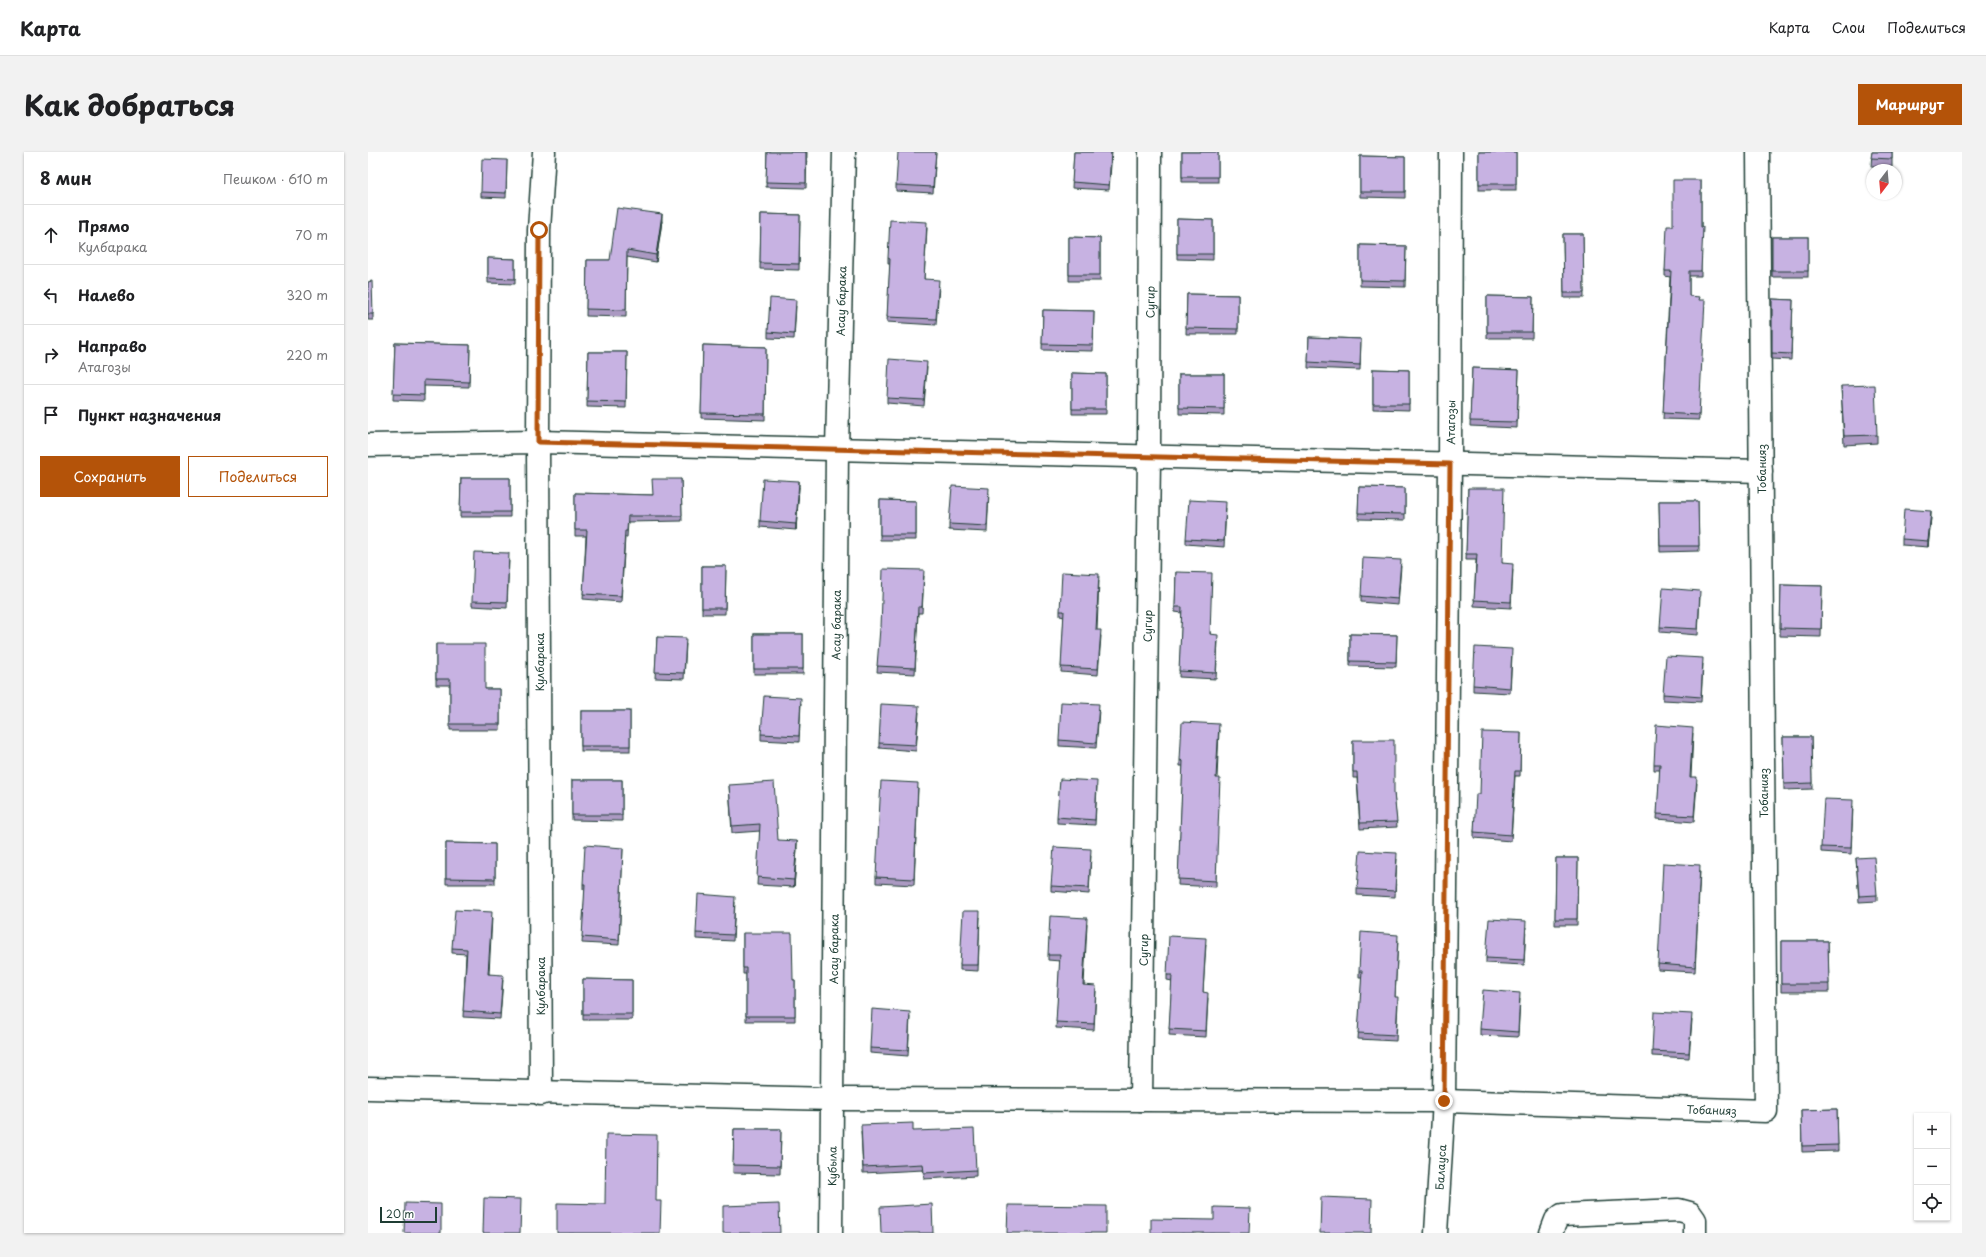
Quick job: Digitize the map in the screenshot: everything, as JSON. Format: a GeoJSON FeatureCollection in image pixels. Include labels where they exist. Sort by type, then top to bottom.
{"type":"FeatureCollection","features":[{"type":"Feature","properties":{"kind":"street","name":"Кулбарака"},"geometry":{"type":"LineString","coordinates":[[541,1094],[538,442],[539,230],[544,152]]}},
{"type":"Feature","properties":{"kind":"street","name":"Асау барака"},"geometry":{"type":"LineString","coordinates":[[833,1099],[837,449],[844,152]]}},
{"type":"Feature","properties":{"kind":"street","name":"Сугир"},"geometry":{"type":"LineString","coordinates":[[1141,1100],[1149,457],[1150,152]]}},
{"type":"Feature","properties":{"kind":"street","name":"Атагозы"},"geometry":{"type":"LineString","coordinates":[[1444,1101],[1450,464],[1451,152]]}},
{"type":"Feature","properties":{"kind":"street","name":"Тобанияз"},"geometry":{"type":"LineString","coordinates":[[1444,1101],[1766,1111],[1758,152]]}},
{"type":"Feature","properties":{"kind":"street"},"geometry":{"type":"LineString","coordinates":[[368,444],[538,442],[1761,471]]}},
{"type":"Feature","properties":{"kind":"street"},"geometry":{"type":"LineString","coordinates":[[368,1088],[541,1094],[833,1099],[1444,1101]]}},
{"type":"Feature","properties":{"kind":"street","name":"Кубыла"},"geometry":{"type":"LineString","coordinates":[[831,1233],[833,1099]]}},
{"type":"Feature","properties":{"kind":"street","name":"Балауса"},"geometry":{"type":"LineString","coordinates":[[1436,1233],[1444,1101]]}},
{"type":"Feature","properties":{"kind":"street"},"geometry":{"type":"LineString","coordinates":[[1551,1233],[1556,1220],[1562,1215],[1679,1210],[1690,1213],[1695,1220],[1695,1233]]}},
{"type":"Feature","properties":{"kind":"building"},"geometry":{"type":"Polygon","coordinates":[[[767,152],[806,152],[806,183],[766,182],[767,152]]]}},
{"type":"Feature","properties":{"kind":"building"},"geometry":{"type":"Polygon","coordinates":[[[898,152],[936,152],[933,187],[896,185],[898,152]]]}},
{"type":"Feature","properties":{"kind":"building"},"geometry":{"type":"Polygon","coordinates":[[[1074,152],[1111,152],[1109,185],[1072,182],[1074,152]]]}},
{"type":"Feature","properties":{"kind":"building"},"geometry":{"type":"Polygon","coordinates":[[[1182,152],[1218,152],[1218,177],[1182,177],[1182,152]]]}},
{"type":"Feature","properties":{"kind":"building"},"geometry":{"type":"Polygon","coordinates":[[[1479,152],[1516,152],[1516,184],[1479,184],[1479,152]]]}},
{"type":"Feature","properties":{"kind":"building"},"geometry":{"type":"Polygon","coordinates":[[[1872,152],[1892,152],[1892,159],[1871,158],[1872,152]]]}},
{"type":"Feature","properties":{"kind":"building"},"geometry":{"type":"Polygon","coordinates":[[[1360,156],[1405,157],[1405,192],[1360,192],[1360,156]]]}},
{"type":"Feature","properties":{"kind":"building"},"geometry":{"type":"Polygon","coordinates":[[[482,159],[507,160],[506,193],[481,192],[482,159]]]}},
{"type":"Feature","properties":{"kind":"building"},"geometry":{"type":"Polygon","coordinates":[[[1673,180],[1701,180],[1701,227],[1703,227],[1701,271],[1689,271],[1689,296],[1700,297],[1699,300],[1705,300],[1699,415],[1663,413],[1671,271],[1665,271],[1667,226],[1673,226],[1673,180]]]}},
{"type":"Feature","properties":{"kind":"building"},"geometry":{"type":"Polygon","coordinates":[[[617,208],[662,214],[656,255],[627,250],[626,310],[586,309],[587,260],[610,260],[617,208]]]}},
{"type":"Feature","properties":{"kind":"building"},"geometry":{"type":"Polygon","coordinates":[[[761,214],[800,215],[799,264],[760,263],[761,214]]]}},
{"type":"Feature","properties":{"kind":"building"},"geometry":{"type":"Polygon","coordinates":[[[1177,219],[1213,220],[1213,254],[1177,254],[1177,219]]]}},
{"type":"Feature","properties":{"kind":"building"},"geometry":{"type":"Polygon","coordinates":[[[890,220],[927,222],[924,279],[939,280],[936,319],[887,317],[890,259],[888,258],[890,220]]]}},
{"type":"Feature","properties":{"kind":"building"},"geometry":{"type":"Polygon","coordinates":[[[1563,234],[1583,234],[1584,293],[1564,293],[1563,234]]]}},
{"type":"Feature","properties":{"kind":"building"},"geometry":{"type":"Polygon","coordinates":[[[1069,237],[1100,238],[1100,275],[1069,275],[1069,237]]]}},
{"type":"Feature","properties":{"kind":"building"},"geometry":{"type":"Polygon","coordinates":[[[1772,237],[1808,237],[1808,271],[1772,271],[1772,237]]]}},
{"type":"Feature","properties":{"kind":"building"},"geometry":{"type":"Polygon","coordinates":[[[1360,245],[1406,246],[1405,281],[1360,280],[1360,245]]]}},
{"type":"Feature","properties":{"kind":"building"},"geometry":{"type":"Polygon","coordinates":[[[488,258],[515,259],[515,279],[488,278],[488,258]]]}},
{"type":"Feature","properties":{"kind":"building"},"geometry":{"type":"Polygon","coordinates":[[[372,281],[373,314],[368,314],[368,282],[372,281]]]}},
{"type":"Feature","properties":{"kind":"building"},"geometry":{"type":"Polygon","coordinates":[[[1187,294],[1238,295],[1238,329],[1186,328],[1187,294]]]}},
{"type":"Feature","properties":{"kind":"building"},"geometry":{"type":"Polygon","coordinates":[[[1487,296],[1533,297],[1532,332],[1487,332],[1487,296]]]}},
{"type":"Feature","properties":{"kind":"building"},"geometry":{"type":"Polygon","coordinates":[[[770,298],[796,300],[794,334],[768,332],[770,298]]]}},
{"type":"Feature","properties":{"kind":"building"},"geometry":{"type":"Polygon","coordinates":[[[1772,299],[1793,300],[1791,354],[1772,353],[1772,299]]]}},
{"type":"Feature","properties":{"kind":"building"},"geometry":{"type":"Polygon","coordinates":[[[1043,310],[1094,311],[1093,345],[1042,344],[1043,310]]]}},
{"type":"Feature","properties":{"kind":"building"},"geometry":{"type":"Polygon","coordinates":[[[1309,337],[1361,339],[1360,365],[1308,362],[1309,337]]]}},
{"type":"Feature","properties":{"kind":"building"},"geometry":{"type":"Polygon","coordinates":[[[395,343],[470,345],[469,382],[424,380],[424,395],[393,394],[395,343]]]}},
{"type":"Feature","properties":{"kind":"building"},"geometry":{"type":"Polygon","coordinates":[[[703,345],[766,347],[765,414],[701,413],[703,345]]]}},
{"type":"Feature","properties":{"kind":"building"},"geometry":{"type":"Polygon","coordinates":[[[588,352],[627,352],[626,402],[587,401],[588,352]]]}},
{"type":"Feature","properties":{"kind":"building"},"geometry":{"type":"Polygon","coordinates":[[[889,359],[927,362],[924,400],[887,398],[889,359]]]}},
{"type":"Feature","properties":{"kind":"building"},"geometry":{"type":"Polygon","coordinates":[[[1472,368],[1519,370],[1517,422],[1470,421],[1472,368]]]}},
{"type":"Feature","properties":{"kind":"building"},"geometry":{"type":"Polygon","coordinates":[[[1373,369],[1409,370],[1409,404],[1373,404],[1373,369]]]}},
{"type":"Feature","properties":{"kind":"building"},"geometry":{"type":"Polygon","coordinates":[[[1072,373],[1106,374],[1106,409],[1072,409],[1072,373]]]}},
{"type":"Feature","properties":{"kind":"building"},"geometry":{"type":"Polygon","coordinates":[[[1179,374],[1224,374],[1224,409],[1179,408],[1179,374]]]}},
{"type":"Feature","properties":{"kind":"building"},"geometry":{"type":"Polygon","coordinates":[[[1875,385],[1877,435],[1844,436],[1841,386],[1875,385]]]}},
{"type":"Feature","properties":{"kind":"building"},"geometry":{"type":"Polygon","coordinates":[[[461,478],[510,478],[510,512],[460,512],[461,478]]]}},
{"type":"Feature","properties":{"kind":"building"},"geometry":{"type":"Polygon","coordinates":[[[652,479],[681,479],[682,516],[628,516],[627,531],[625,531],[621,596],[583,594],[587,530],[575,530],[575,493],[653,495],[652,479]]]}},
{"type":"Feature","properties":{"kind":"building"},"geometry":{"type":"Polygon","coordinates":[[[763,479],[799,481],[796,524],[760,521],[763,479]]]}},
{"type":"Feature","properties":{"kind":"building"},"geometry":{"type":"Polygon","coordinates":[[[952,486],[989,488],[987,526],[949,524],[952,486]]]}},
{"type":"Feature","properties":{"kind":"building"},"geometry":{"type":"Polygon","coordinates":[[[1359,487],[1405,488],[1405,514],[1358,513],[1359,487]]]}},
{"type":"Feature","properties":{"kind":"building"},"geometry":{"type":"Polygon","coordinates":[[[1468,488],[1504,488],[1502,563],[1513,564],[1511,602],[1474,600],[1477,554],[1466,554],[1468,488]]]}},
{"type":"Feature","properties":{"kind":"building"},"geometry":{"type":"Polygon","coordinates":[[[880,500],[916,501],[916,535],[880,535],[880,500]]]}},
{"type":"Feature","properties":{"kind":"building"},"geometry":{"type":"Polygon","coordinates":[[[1189,500],[1226,502],[1224,541],[1186,539],[1189,500]]]}},
{"type":"Feature","properties":{"kind":"building"},"geometry":{"type":"Polygon","coordinates":[[[1659,501],[1698,501],[1699,546],[1660,546],[1659,501]]]}},
{"type":"Feature","properties":{"kind":"building"},"geometry":{"type":"Polygon","coordinates":[[[1904,509],[1931,511],[1928,541],[1902,539],[1904,509]]]}},
{"type":"Feature","properties":{"kind":"building"},"geometry":{"type":"Polygon","coordinates":[[[474,552],[509,553],[507,602],[472,601],[474,552]]]}},
{"type":"Feature","properties":{"kind":"building"},"geometry":{"type":"Polygon","coordinates":[[[1363,558],[1401,560],[1398,599],[1361,596],[1363,558]]]}},
{"type":"Feature","properties":{"kind":"building"},"geometry":{"type":"Polygon","coordinates":[[[702,566],[726,566],[725,608],[702,608],[702,566]]]}},
{"type":"Feature","properties":{"kind":"building"},"geometry":{"type":"Polygon","coordinates":[[[883,569],[924,570],[922,607],[918,607],[915,668],[877,666],[881,628],[883,569]]]}},
{"type":"Feature","properties":{"kind":"building"},"geometry":{"type":"Polygon","coordinates":[[[1062,572],[1099,574],[1096,630],[1101,630],[1098,669],[1061,667],[1064,611],[1060,611],[1062,572]]]}},
{"type":"Feature","properties":{"kind":"building"},"geometry":{"type":"Polygon","coordinates":[[[1176,572],[1212,573],[1210,634],[1218,635],[1216,673],[1179,671],[1182,607],[1175,607],[1176,572]]]}},
{"type":"Feature","properties":{"kind":"building"},"geometry":{"type":"Polygon","coordinates":[[[1781,585],[1822,586],[1821,629],[1780,628],[1781,585]]]}},
{"type":"Feature","properties":{"kind":"building"},"geometry":{"type":"Polygon","coordinates":[[[1663,588],[1700,591],[1698,629],[1660,627],[1663,588]]]}},
{"type":"Feature","properties":{"kind":"building"},"geometry":{"type":"Polygon","coordinates":[[[754,634],[803,634],[803,669],[754,669],[754,634]]]}},
{"type":"Feature","properties":{"kind":"building"},"geometry":{"type":"Polygon","coordinates":[[[1350,634],[1397,635],[1396,662],[1350,661],[1350,634]]]}},
{"type":"Feature","properties":{"kind":"building"},"geometry":{"type":"Polygon","coordinates":[[[657,637],[686,638],[684,673],[655,672],[657,637]]]}},
{"type":"Feature","properties":{"kind":"building"},"geometry":{"type":"Polygon","coordinates":[[[436,644],[485,644],[485,689],[500,689],[500,724],[450,724],[450,679],[436,679],[436,644]]]}},
{"type":"Feature","properties":{"kind":"building"},"geometry":{"type":"Polygon","coordinates":[[[1475,647],[1512,649],[1510,688],[1473,685],[1475,647]]]}},
{"type":"Feature","properties":{"kind":"building"},"geometry":{"type":"Polygon","coordinates":[[[1666,656],[1703,658],[1701,697],[1663,694],[1666,656]]]}},
{"type":"Feature","properties":{"kind":"building"},"geometry":{"type":"Polygon","coordinates":[[[764,696],[801,698],[799,736],[761,734],[764,696]]]}},
{"type":"Feature","properties":{"kind":"building"},"geometry":{"type":"Polygon","coordinates":[[[1061,702],[1099,704],[1096,743],[1059,740],[1061,702]]]}},
{"type":"Feature","properties":{"kind":"building"},"geometry":{"type":"Polygon","coordinates":[[[881,704],[919,706],[916,745],[879,743],[881,704]]]}},
{"type":"Feature","properties":{"kind":"building"},"geometry":{"type":"Polygon","coordinates":[[[581,711],[630,711],[630,746],[581,746],[581,711]]]}},
{"type":"Feature","properties":{"kind":"building"},"geometry":{"type":"Polygon","coordinates":[[[1182,722],[1219,724],[1216,778],[1220,778],[1216,881],[1178,879],[1183,761],[1180,760],[1182,722]]]}},
{"type":"Feature","properties":{"kind":"building"},"geometry":{"type":"Polygon","coordinates":[[[1656,725],[1693,728],[1690,777],[1697,777],[1694,816],[1657,814],[1660,764],[1654,764],[1656,725]]]}},
{"type":"Feature","properties":{"kind":"building"},"geometry":{"type":"Polygon","coordinates":[[[1482,732],[1521,733],[1520,771],[1515,771],[1511,835],[1474,832],[1476,794],[1480,794],[1482,732]]]}},
{"type":"Feature","properties":{"kind":"building"},"geometry":{"type":"Polygon","coordinates":[[[1783,737],[1811,737],[1812,783],[1784,784],[1783,737]]]}},
{"type":"Feature","properties":{"kind":"building"},"geometry":{"type":"Polygon","coordinates":[[[1353,740],[1394,740],[1394,793],[1397,822],[1360,823],[1357,772],[1353,772],[1353,740]]]}},
{"type":"Feature","properties":{"kind":"building"},"geometry":{"type":"Polygon","coordinates":[[[1060,779],[1097,781],[1095,820],[1057,817],[1060,779]]]}},
{"type":"Feature","properties":{"kind":"building"},"geometry":{"type":"Polygon","coordinates":[[[572,780],[622,780],[622,815],[572,815],[572,780]]]}},
{"type":"Feature","properties":{"kind":"building"},"geometry":{"type":"Polygon","coordinates":[[[881,781],[918,783],[914,879],[876,877],[881,781]]]}},
{"type":"Feature","properties":{"kind":"building"},"geometry":{"type":"Polygon","coordinates":[[[774,782],[778,840],[797,841],[794,880],[757,877],[760,824],[732,826],[729,785],[774,782]]]}},
{"type":"Feature","properties":{"kind":"building"},"geometry":{"type":"Polygon","coordinates":[[[1824,799],[1853,800],[1851,848],[1821,847],[1824,799]]]}},
{"type":"Feature","properties":{"kind":"building"},"geometry":{"type":"Polygon","coordinates":[[[446,843],[495,844],[495,879],[446,878],[446,843]]]}},
{"type":"Feature","properties":{"kind":"building"},"geometry":{"type":"Polygon","coordinates":[[[585,845],[623,848],[619,940],[582,937],[585,884],[583,884],[585,845]]]}},
{"type":"Feature","properties":{"kind":"building"},"geometry":{"type":"Polygon","coordinates":[[[1054,847],[1091,849],[1089,888],[1051,886],[1054,847]]]}},
{"type":"Feature","properties":{"kind":"building"},"geometry":{"type":"Polygon","coordinates":[[[1360,851],[1397,853],[1395,891],[1357,889],[1360,851]]]}},
{"type":"Feature","properties":{"kind":"building"},"geometry":{"type":"Polygon","coordinates":[[[1874,857],[1877,895],[1859,896],[1856,858],[1874,857]]]}},
{"type":"Feature","properties":{"kind":"building"},"geometry":{"type":"Polygon","coordinates":[[[1556,858],[1578,858],[1577,919],[1555,919],[1556,858]]]}},
{"type":"Feature","properties":{"kind":"building"},"geometry":{"type":"Polygon","coordinates":[[[1663,863],[1700,865],[1695,967],[1658,964],[1663,863]]]}},
{"type":"Feature","properties":{"kind":"building"},"geometry":{"type":"Polygon","coordinates":[[[698,894],[735,897],[733,935],[696,933],[698,894]]]}},
{"type":"Feature","properties":{"kind":"building"},"geometry":{"type":"Polygon","coordinates":[[[455,910],[492,912],[488,974],[503,975],[500,1014],[463,1011],[467,949],[452,948],[455,910]]]}},
{"type":"Feature","properties":{"kind":"building"},"geometry":{"type":"Polygon","coordinates":[[[963,911],[980,911],[978,965],[960,965],[963,911]]]}},
{"type":"Feature","properties":{"kind":"building"},"geometry":{"type":"Polygon","coordinates":[[[1050,916],[1087,918],[1083,985],[1096,986],[1094,1024],[1056,1022],[1060,955],[1048,955],[1050,916]]]}},
{"type":"Feature","properties":{"kind":"building"},"geometry":{"type":"Polygon","coordinates":[[[1489,919],[1526,921],[1524,960],[1486,958],[1489,919]]]}},
{"type":"Feature","properties":{"kind":"building"},"geometry":{"type":"Polygon","coordinates":[[[1361,932],[1398,935],[1395,997],[1398,997],[1396,1035],[1358,1033],[1362,971],[1359,971],[1361,932]]]}},
{"type":"Feature","properties":{"kind":"building"},"geometry":{"type":"Polygon","coordinates":[[[743,933],[792,933],[793,980],[795,980],[795,1016],[746,1016],[746,968],[743,968],[743,933]]]}},
{"type":"Feature","properties":{"kind":"building"},"geometry":{"type":"Polygon","coordinates":[[[1169,936],[1206,938],[1203,992],[1208,993],[1206,1031],[1169,1029],[1172,975],[1167,975],[1169,936]]]}},
{"type":"Feature","properties":{"kind":"building"},"geometry":{"type":"Polygon","coordinates":[[[1781,941],[1828,941],[1829,984],[1781,984],[1781,941]]]}},
{"type":"Feature","properties":{"kind":"building"},"geometry":{"type":"Polygon","coordinates":[[[583,979],[632,980],[632,1014],[583,1014],[583,979]]]}},
{"type":"Feature","properties":{"kind":"building"},"geometry":{"type":"Polygon","coordinates":[[[1483,990],[1520,993],[1518,1032],[1480,1029],[1483,990]]]}},
{"type":"Feature","properties":{"kind":"building"},"geometry":{"type":"Polygon","coordinates":[[[872,1009],[910,1012],[908,1050],[870,1048],[872,1009]]]}},
{"type":"Feature","properties":{"kind":"building"},"geometry":{"type":"Polygon","coordinates":[[[1654,1012],[1692,1014],[1689,1053],[1652,1051],[1654,1012]]]}},
{"type":"Feature","properties":{"kind":"building"},"geometry":{"type":"Polygon","coordinates":[[[1837,1109],[1838,1145],[1802,1146],[1801,1110],[1837,1109]]]}},
{"type":"Feature","properties":{"kind":"building"},"geometry":{"type":"Polygon","coordinates":[[[913,1123],[913,1131],[974,1129],[976,1170],[924,1173],[923,1164],[863,1167],[861,1125],[913,1123]]]}},
{"type":"Feature","properties":{"kind":"building"},"geometry":{"type":"Polygon","coordinates":[[[734,1129],[781,1129],[780,1166],[733,1165],[734,1129]]]}},
{"type":"Feature","properties":{"kind":"building"},"geometry":{"type":"Polygon","coordinates":[[[606,1134],[657,1135],[656,1201],[661,1201],[660,1233],[557,1233],[557,1203],[605,1204],[606,1134]]]}},
{"type":"Feature","properties":{"kind":"building"},"geometry":{"type":"Polygon","coordinates":[[[1321,1197],[1372,1199],[1371,1233],[1320,1233],[1321,1197]]]}},
{"type":"Feature","properties":{"kind":"building"},"geometry":{"type":"Polygon","coordinates":[[[484,1198],[521,1199],[520,1233],[483,1233],[484,1198]]]}},
{"type":"Feature","properties":{"kind":"building"},"geometry":{"type":"Polygon","coordinates":[[[405,1203],[441,1204],[441,1233],[404,1233],[405,1203]]]}},
{"type":"Feature","properties":{"kind":"building"},"geometry":{"type":"Polygon","coordinates":[[[779,1204],[780,1233],[723,1233],[723,1206],[779,1204]]]}},
{"type":"Feature","properties":{"kind":"building"},"geometry":{"type":"Polygon","coordinates":[[[932,1204],[933,1233],[881,1233],[880,1207],[932,1204]]]}},
{"type":"Feature","properties":{"kind":"building"},"geometry":{"type":"Polygon","coordinates":[[[1008,1205],[1106,1206],[1106,1233],[1007,1233],[1008,1205]]]}},
{"type":"Feature","properties":{"kind":"building"},"geometry":{"type":"Polygon","coordinates":[[[1214,1207],[1250,1208],[1249,1233],[1151,1233],[1151,1219],[1214,1220],[1214,1207]]]}},
{"type":"Feature","properties":{"kind":"route"},"geometry":{"type":"LineString","coordinates":[[539,230],[538,442],[1450,464],[1444,1101]]}}]}
